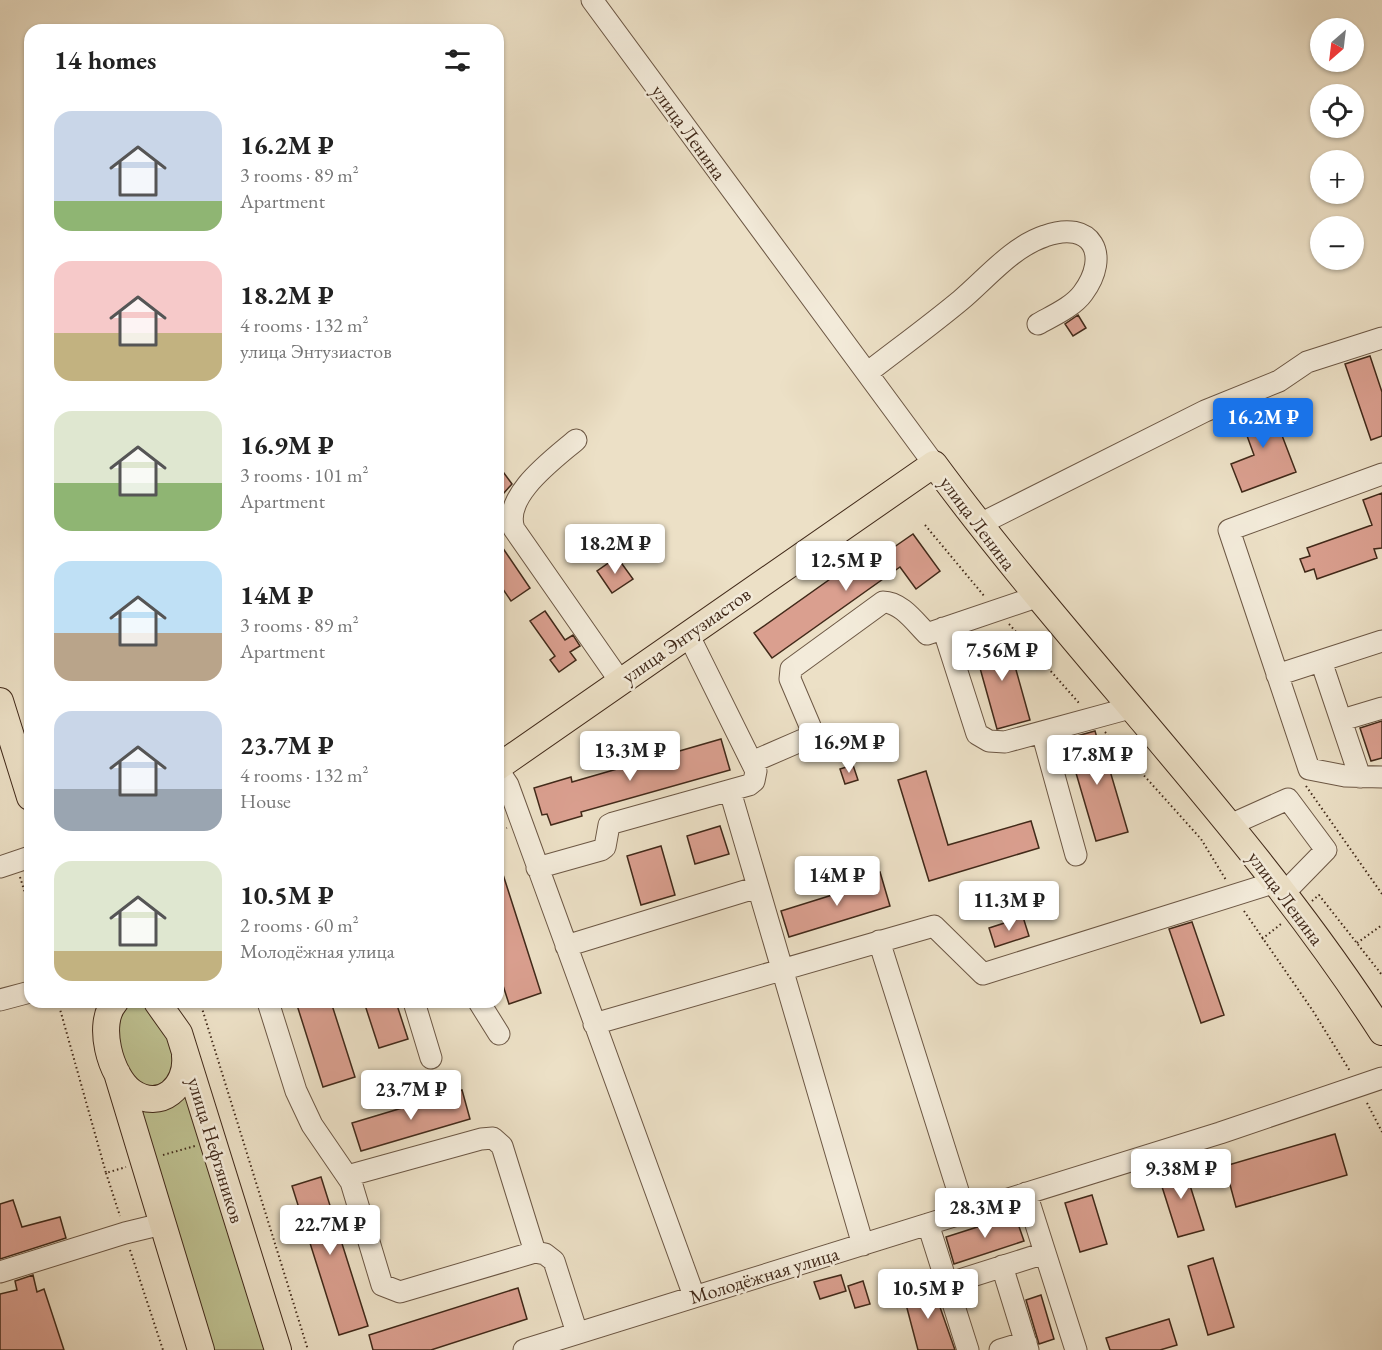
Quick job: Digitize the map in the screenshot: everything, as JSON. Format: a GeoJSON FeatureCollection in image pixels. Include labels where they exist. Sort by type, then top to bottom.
{"type":"FeatureCollection","features":[{"type":"Feature","properties":{"kind":"main road","name":"улица Ленина"},"geometry":{"type":"LineString","coordinates":[[934,464],[978,525],[1036,597],[1230,825],[1280,888],[1382,1032]]}},
{"type":"Feature","properties":{"kind":"main road","name":"улица Энтузиастов"},"geometry":{"type":"LineString","coordinates":[[504,764],[934,464]]}},
{"type":"Feature","properties":{"kind":"main road"},"geometry":{"type":"LineString","coordinates":[[0,701],[24,778]]}},
{"type":"Feature","properties":{"kind":"main road","name":"улица Нефтяников"},"geometry":{"type":"LineString","coordinates":[[96,1008],[201,1350]]}},
{"type":"Feature","properties":{"kind":"main road","name":"улица Нефтяников"},"geometry":{"type":"LineString","coordinates":[[108,1046],[106,1025],[111,1008]]}},
{"type":"Feature","properties":{"kind":"main road","name":"улица Нефтяников"},"geometry":{"type":"LineString","coordinates":[[161,1008],[182,1043],[278,1350]]}},
{"type":"Feature","properties":{"kind":"main road"},"geometry":{"type":"LineString","coordinates":[[179,1008],[182,1043]]}},
{"type":"Feature","properties":{"kind":"main road","name":"улица Нефтяников"},"geometry":{"type":"LineString","coordinates":[[117,1073],[133,1093],[148,1099],[163,1098],[177,1089],[185,1075],[182,1043]]}},
{"type":"Feature","properties":{"kind":"street","name":"улица Ленина"},"geometry":{"type":"LineString","coordinates":[[592,0],[934,464]]}},
{"type":"Feature","properties":{"kind":"street"},"geometry":{"type":"LineString","coordinates":[[867,373],[960,301],[1022,248],[1055,233],[1079,234],[1095,247],[1098,257],[1096,269],[1083,293],[1075,301],[1038,324]]}},
{"type":"Feature","properties":{"kind":"street"},"geometry":{"type":"LineString","coordinates":[[978,525],[1205,411],[1279,381],[1307,362],[1382,338]]}},
{"type":"Feature","properties":{"kind":"street"},"geometry":{"type":"LineString","coordinates":[[576,440],[531,480],[515,505],[511,521],[514,529],[620,681]]}},
{"type":"Feature","properties":{"kind":"street"},"geometry":{"type":"LineString","coordinates":[[1382,474],[1229,531],[1309,768],[1326,774],[1382,777]]}},
{"type":"Feature","properties":{"kind":"street"},"geometry":{"type":"LineString","coordinates":[[752,762],[805,739],[810,734],[810,726],[790,679],[791,669],[883,602],[892,602],[927,634],[1036,597]]}},
{"type":"Feature","properties":{"kind":"street"},"geometry":{"type":"LineString","coordinates":[[943,628],[977,734],[990,741],[1005,742],[1130,708]]}},
{"type":"Feature","properties":{"kind":"street"},"geometry":{"type":"LineString","coordinates":[[537,868],[601,850],[605,847],[609,825],[613,823],[754,782],[756,771],[752,762],[688,634]]}},
{"type":"Feature","properties":{"kind":"street"},"geometry":{"type":"LineString","coordinates":[[1277,675],[1382,641]]}},
{"type":"Feature","properties":{"kind":"street"},"geometry":{"type":"LineString","coordinates":[[1322,661],[1360,777]]}},
{"type":"Feature","properties":{"kind":"street"},"geometry":{"type":"LineString","coordinates":[[1342,720],[1382,708]]}},
{"type":"Feature","properties":{"kind":"street"},"geometry":{"type":"LineString","coordinates":[[1042,732],[1076,855]]}},
{"type":"Feature","properties":{"kind":"street"},"geometry":{"type":"LineString","coordinates":[[504,778],[694,1296]]}},
{"type":"Feature","properties":{"kind":"street"},"geometry":{"type":"LineString","coordinates":[[730,790],[863,1245]]}},
{"type":"Feature","properties":{"kind":"street"},"geometry":{"type":"LineString","coordinates":[[594,1024],[934,926],[983,975],[1235,896],[1280,888],[1326,850],[1288,799],[1230,825]]}},
{"type":"Feature","properties":{"kind":"street"},"geometry":{"type":"LineString","coordinates":[[0,867],[24,859]]}},
{"type":"Feature","properties":{"kind":"street"},"geometry":{"type":"LineString","coordinates":[[566,946],[758,887]]}},
{"type":"Feature","properties":{"kind":"street"},"geometry":{"type":"LineString","coordinates":[[879,941],[965,1213]]}},
{"type":"Feature","properties":{"kind":"street"},"geometry":{"type":"LineString","coordinates":[[0,1000],[24,994]]}},
{"type":"Feature","properties":{"kind":"street"},"geometry":{"type":"LineString","coordinates":[[270,1008],[296,1091],[312,1125],[347,1176],[382,1285],[389,1290],[400,1292],[536,1252],[545,1254],[554,1261],[576,1333]]}},
{"type":"Feature","properties":{"kind":"street"},"geometry":{"type":"LineString","coordinates":[[416,1008],[431,1058]]}},
{"type":"Feature","properties":{"kind":"street"},"geometry":{"type":"LineString","coordinates":[[483,1008],[499,1034]]}},
{"type":"Feature","properties":{"kind":"street","name":"Молодёжная улица"},"geometry":{"type":"LineString","coordinates":[[524,1350],[556,1345],[576,1333],[965,1213],[1382,1078]]}},
{"type":"Feature","properties":{"kind":"street"},"geometry":{"type":"LineString","coordinates":[[347,1176],[481,1138],[493,1138],[502,1146],[536,1252]]}},
{"type":"Feature","properties":{"kind":"street"},"geometry":{"type":"LineString","coordinates":[[1026,1193],[1072,1349]]}},
{"type":"Feature","properties":{"kind":"street"},"geometry":{"type":"LineString","coordinates":[[0,1272],[125,1233],[162,1224]]}},
{"type":"Feature","properties":{"kind":"street"},"geometry":{"type":"LineString","coordinates":[[928,1224],[968,1350]]}},
{"type":"Feature","properties":{"kind":"street"},"geometry":{"type":"LineString","coordinates":[[947,1284],[1045,1253]]}},
{"type":"Feature","properties":{"kind":"street"},"geometry":{"type":"LineString","coordinates":[[1000,1350],[1027,1346],[1002,1266]]}},
{"type":"Feature","properties":{"kind":"path"},"geometry":{"type":"LineString","coordinates":[[925,525],[996,610],[1201,839],[1235,896],[1313,1011],[1359,1087],[1382,1132]]}},
{"type":"Feature","properties":{"kind":"path"},"geometry":{"type":"LineString","coordinates":[[1301,782],[1382,894]]}},
{"type":"Feature","properties":{"kind":"path"},"geometry":{"type":"LineString","coordinates":[[1382,925],[1358,943],[1382,975]]}},
{"type":"Feature","properties":{"kind":"path"},"geometry":{"type":"LineString","coordinates":[[202,1008],[308,1350]]}},
{"type":"Feature","properties":{"kind":"path"},"geometry":{"type":"LineString","coordinates":[[106,1173],[163,1350]]}},
{"type":"Feature","properties":{"kind":"green space"},"geometry":{"type":"Polygon","coordinates":[[[122,1008],[150,1008],[154,1011],[164,1028],[176,1066],[162,1088],[132,1085],[112,1028],[122,1008]]]}},
{"type":"Feature","properties":{"kind":"green space"},"geometry":{"type":"Polygon","coordinates":[[[185,1091],[266,1350],[214,1350],[137,1105],[185,1091]]]}},
{"type":"Feature","properties":{"kind":"building"},"geometry":{"type":"Polygon","coordinates":[[[1078,315],[1086,328],[1073,336],[1065,324],[1078,315]]]}},
{"type":"Feature","properties":{"kind":"building"},"geometry":{"type":"Polygon","coordinates":[[[1370,356],[1382,392],[1382,436],[1371,440],[1345,364],[1370,356]]]}},
{"type":"Feature","properties":{"kind":"building"},"geometry":{"type":"Polygon","coordinates":[[[1268,399],[1296,472],[1242,492],[1231,464],[1254,455],[1238,411],[1268,399]]]}},
{"type":"Feature","properties":{"kind":"building"},"geometry":{"type":"Polygon","coordinates":[[[504,473],[512,484],[504,493],[504,473]]]}},
{"type":"Feature","properties":{"kind":"building"},"geometry":{"type":"Polygon","coordinates":[[[1382,493],[1382,548],[1374,549],[1377,558],[1317,579],[1314,569],[1305,572],[1300,559],[1310,556],[1307,548],[1372,525],[1363,500],[1382,493]]]}},
{"type":"Feature","properties":{"kind":"building"},"geometry":{"type":"Polygon","coordinates":[[[913,534],[940,571],[916,589],[900,567],[772,658],[754,633],[881,543],[887,552],[913,534]]]}},
{"type":"Feature","properties":{"kind":"building"},"geometry":{"type":"Polygon","coordinates":[[[504,550],[530,588],[511,601],[504,591],[504,550]]]}},
{"type":"Feature","properties":{"kind":"building"},"geometry":{"type":"Polygon","coordinates":[[[617,557],[633,579],[612,593],[597,571],[617,557]]]}},
{"type":"Feature","properties":{"kind":"building"},"geometry":{"type":"Polygon","coordinates":[[[545,611],[565,640],[573,635],[580,646],[570,652],[576,660],[559,672],[550,660],[555,656],[530,621],[545,611]]]}},
{"type":"Feature","properties":{"kind":"building"},"geometry":{"type":"Polygon","coordinates":[[[1006,634],[1030,720],[997,729],[973,643],[1006,634]]]}},
{"type":"Feature","properties":{"kind":"building"},"geometry":{"type":"Polygon","coordinates":[[[1382,721],[1382,758],[1371,761],[1360,728],[1382,721]]]}},
{"type":"Feature","properties":{"kind":"building"},"geometry":{"type":"Polygon","coordinates":[[[1095,731],[1100,748],[1103,747],[1128,832],[1096,841],[1066,739],[1095,731]]]}},
{"type":"Feature","properties":{"kind":"building"},"geometry":{"type":"Polygon","coordinates":[[[721,739],[730,770],[581,812],[582,816],[551,825],[547,814],[542,815],[534,788],[571,777],[572,782],[721,739]]]}},
{"type":"Feature","properties":{"kind":"building"},"geometry":{"type":"Polygon","coordinates":[[[853,765],[858,780],[845,784],[840,769],[853,765]]]}},
{"type":"Feature","properties":{"kind":"building"},"geometry":{"type":"Polygon","coordinates":[[[926,771],[948,845],[1031,821],[1039,848],[929,881],[898,780],[926,771]]]}},
{"type":"Feature","properties":{"kind":"building"},"geometry":{"type":"Polygon","coordinates":[[[720,826],[729,854],[695,864],[687,836],[720,826]]]}},
{"type":"Feature","properties":{"kind":"building"},"geometry":{"type":"Polygon","coordinates":[[[661,846],[675,895],[641,905],[627,856],[661,846]]]}},
{"type":"Feature","properties":{"kind":"building"},"geometry":{"type":"Polygon","coordinates":[[[880,872],[890,906],[789,937],[781,911],[845,891],[844,889],[869,881],[868,876],[880,872]]]}},
{"type":"Feature","properties":{"kind":"building"},"geometry":{"type":"Polygon","coordinates":[[[504,877],[541,993],[509,1004],[504,989],[504,877]]]}},
{"type":"Feature","properties":{"kind":"building"},"geometry":{"type":"Polygon","coordinates":[[[1023,917],[1029,936],[995,947],[989,928],[1023,917]]]}},
{"type":"Feature","properties":{"kind":"building"},"geometry":{"type":"Polygon","coordinates":[[[1192,922],[1224,1015],[1201,1023],[1169,929],[1192,922]]]}},
{"type":"Feature","properties":{"kind":"building"},"geometry":{"type":"Polygon","coordinates":[[[298,1008],[333,1008],[355,1077],[323,1087],[298,1008]]]}},
{"type":"Feature","properties":{"kind":"building"},"geometry":{"type":"Polygon","coordinates":[[[366,1008],[398,1008],[408,1039],[379,1048],[366,1008]]]}},
{"type":"Feature","properties":{"kind":"building"},"geometry":{"type":"Polygon","coordinates":[[[462,1090],[470,1119],[361,1151],[352,1123],[462,1090]]]}},
{"type":"Feature","properties":{"kind":"building"},"geometry":{"type":"Polygon","coordinates":[[[1335,1134],[1347,1175],[1236,1207],[1225,1166],[1335,1134]]]}},
{"type":"Feature","properties":{"kind":"building"},"geometry":{"type":"Polygon","coordinates":[[[1183,1163],[1204,1230],[1178,1237],[1157,1171],[1183,1163]]]}},
{"type":"Feature","properties":{"kind":"building"},"geometry":{"type":"Polygon","coordinates":[[[321,1177],[368,1326],[339,1335],[292,1186],[321,1177]]]}},
{"type":"Feature","properties":{"kind":"building"},"geometry":{"type":"Polygon","coordinates":[[[1092,1195],[1107,1244],[1080,1252],[1065,1203],[1092,1195]]]}},
{"type":"Feature","properties":{"kind":"building"},"geometry":{"type":"Polygon","coordinates":[[[13,1200],[22,1227],[60,1217],[66,1238],[0,1259],[0,1204],[13,1200]]]}},
{"type":"Feature","properties":{"kind":"building"},"geometry":{"type":"Polygon","coordinates":[[[1015,1215],[1024,1241],[954,1264],[946,1237],[1015,1215]]]}},
{"type":"Feature","properties":{"kind":"building"},"geometry":{"type":"Polygon","coordinates":[[[1213,1258],[1234,1327],[1208,1335],[1188,1266],[1213,1258]]]}},
{"type":"Feature","properties":{"kind":"building"},"geometry":{"type":"Polygon","coordinates":[[[33,1275],[37,1292],[44,1289],[64,1350],[0,1350],[0,1294],[17,1290],[15,1281],[33,1275]]]}},
{"type":"Feature","properties":{"kind":"building"},"geometry":{"type":"Polygon","coordinates":[[[841,1275],[846,1291],[820,1299],[814,1282],[841,1275]]]}},
{"type":"Feature","properties":{"kind":"building"},"geometry":{"type":"Polygon","coordinates":[[[863,1281],[870,1304],[855,1308],[848,1286],[863,1281]]]}},
{"type":"Feature","properties":{"kind":"building"},"geometry":{"type":"Polygon","coordinates":[[[932,1284],[955,1350],[918,1350],[903,1293],[932,1284]]]}},
{"type":"Feature","properties":{"kind":"building"},"geometry":{"type":"Polygon","coordinates":[[[518,1288],[527,1319],[431,1350],[373,1350],[369,1335],[518,1288]]]}},
{"type":"Feature","properties":{"kind":"building"},"geometry":{"type":"Polygon","coordinates":[[[1041,1295],[1054,1339],[1039,1344],[1026,1300],[1041,1295]]]}},
{"type":"Feature","properties":{"kind":"building"},"geometry":{"type":"Polygon","coordinates":[[[1169,1319],[1177,1345],[1160,1350],[1110,1350],[1106,1338],[1169,1319]]]}}]}
